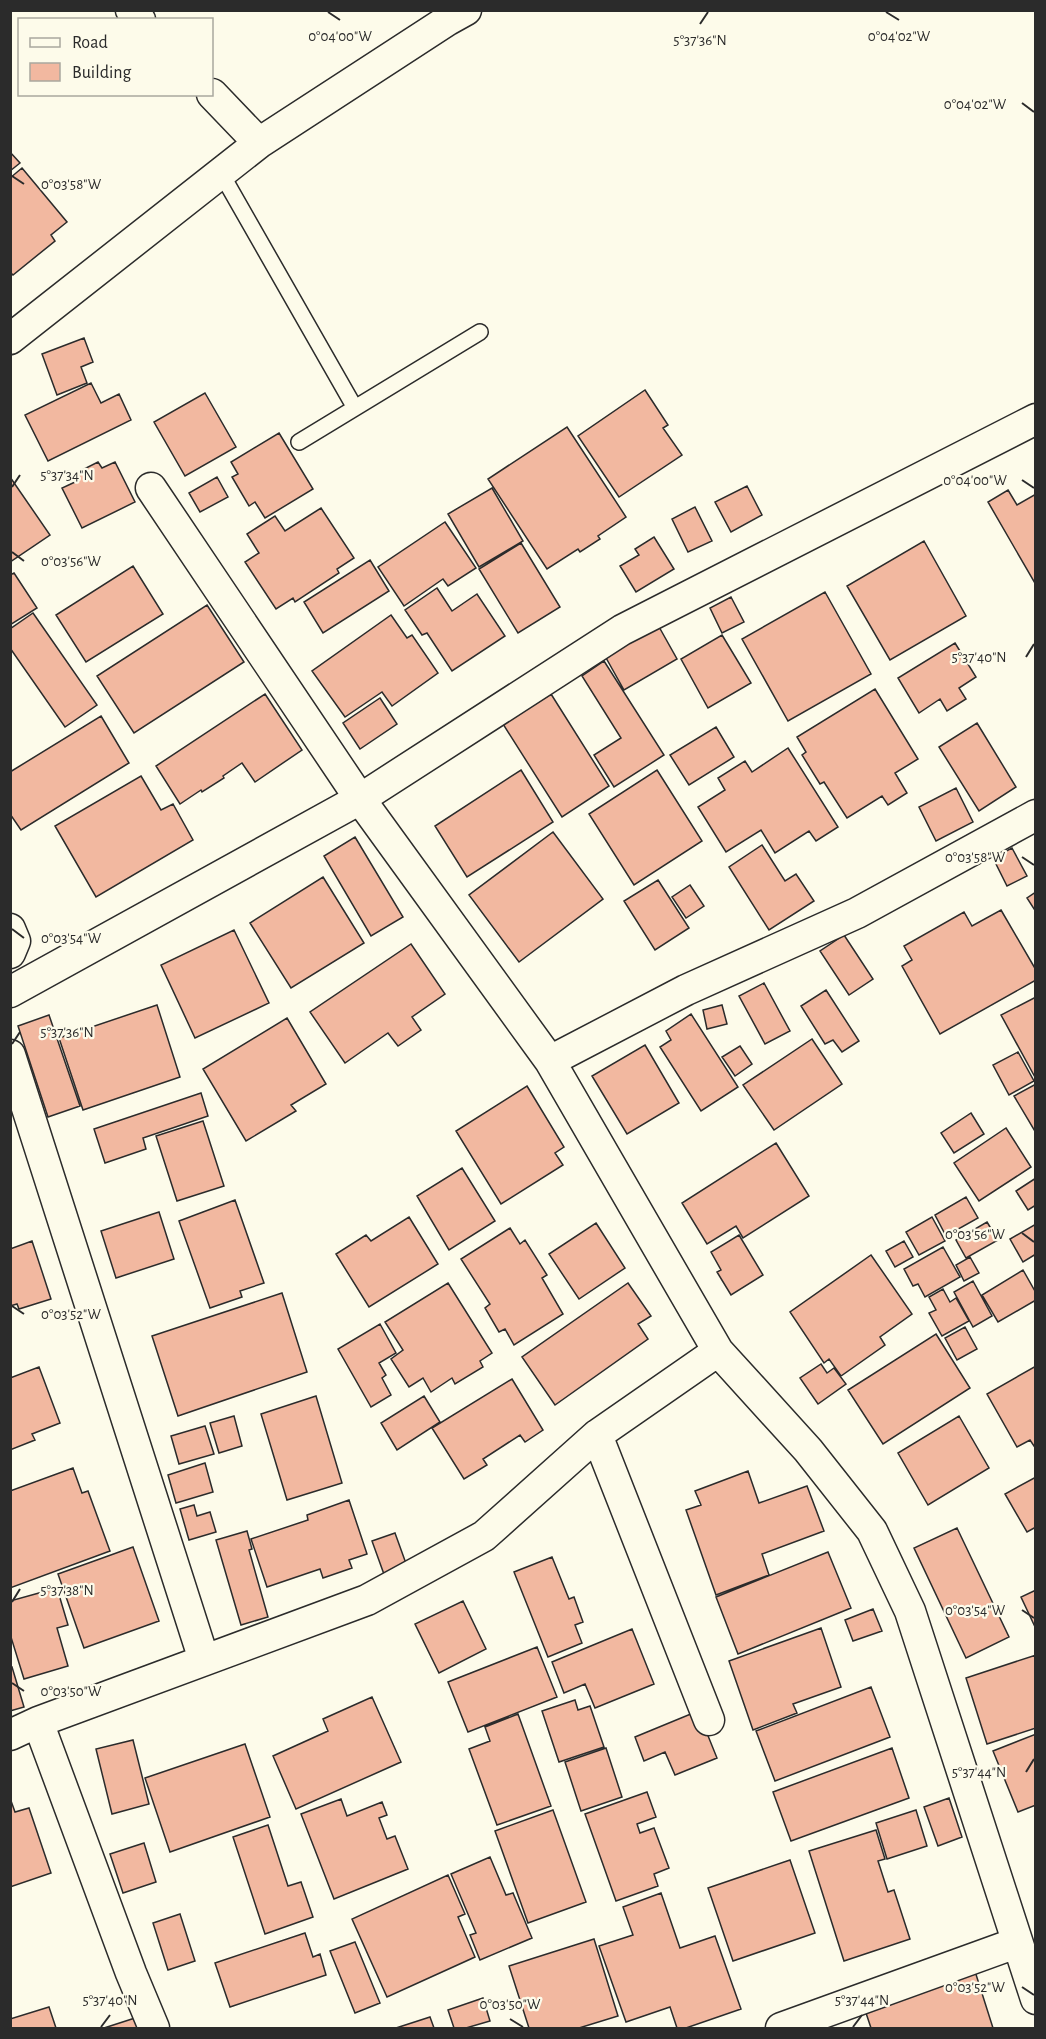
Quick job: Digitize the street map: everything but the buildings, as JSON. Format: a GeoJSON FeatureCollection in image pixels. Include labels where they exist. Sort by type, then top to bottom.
{"type":"FeatureCollection","features":[{"type":"Feature","properties":{"kind":"street"},"geometry":{"type":"LineString","coordinates":[[10,339],[259,143],[451,14]]}},
{"type":"Feature","properties":{"kind":"street"},"geometry":{"type":"LineString","coordinates":[[213,95],[259,143]]}},
{"type":"Feature","properties":{"kind":"street"},"geometry":{"type":"LineString","coordinates":[[10,992],[360,800],[622,630],[1035,419]]}},
{"type":"Feature","properties":{"kind":"street"},"geometry":{"type":"LineString","coordinates":[[151,488],[360,800],[550,1061],[718,1351],[808,1450],[872,1531],[910,1611],[1035,1999]]}},
{"type":"Feature","properties":{"kind":"street"},"geometry":{"type":"LineString","coordinates":[[550,1061],[686,990],[857,913],[1035,815]]}},
{"type":"Feature","properties":{"kind":"street"},"geometry":{"type":"LineString","coordinates":[[10,929],[15,941],[10,953]]}},
{"type":"Feature","properties":{"kind":"street"},"geometry":{"type":"LineString","coordinates":[[10,1055],[204,1660]]}},
{"type":"Feature","properties":{"kind":"street"},"geometry":{"type":"LineString","coordinates":[[10,1735],[38,1722],[367,1600],[484,1536],[597,1435],[718,1351]]}},
{"type":"Feature","properties":{"kind":"street"},"geometry":{"type":"LineString","coordinates":[[597,1435],[709,1720]]}},
{"type":"Feature","properties":{"kind":"street"},"geometry":{"type":"LineString","coordinates":[[38,1722],[131,1973],[154,2028]]}},
{"type":"Feature","properties":{"kind":"street"},"geometry":{"type":"LineString","coordinates":[[781,2028],[1016,1943]]}},
{"type":"Feature","properties":{"kind":"lane"},"geometry":{"type":"LineString","coordinates":[[221,172],[355,408]]}},
{"type":"Feature","properties":{"kind":"lane"},"geometry":{"type":"LineString","coordinates":[[299,442],[480,332]]}}]}
